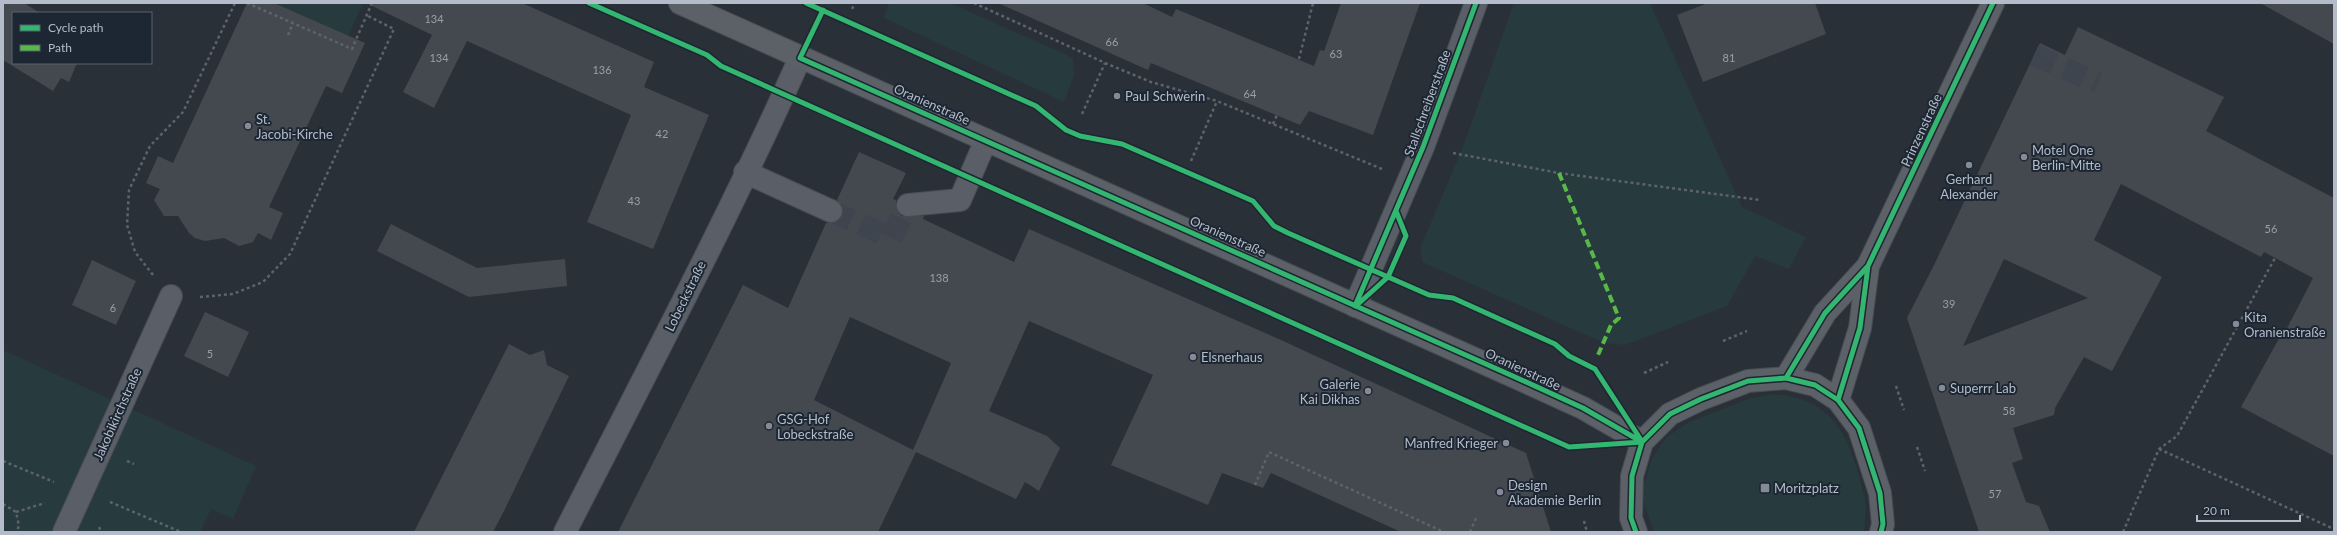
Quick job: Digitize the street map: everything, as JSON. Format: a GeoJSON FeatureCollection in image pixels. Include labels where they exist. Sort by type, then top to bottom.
{"type":"FeatureCollection","features":[{"type":"Feature","properties":{"kind":"main road","name":"Oranienstraße"},"geometry":{"type":"LineString","coordinates":[[680,3],[1571,403],[1642,442]]}},
{"type":"Feature","properties":{"kind":"main road","name":"Prinzenstraße"},"geometry":{"type":"LineString","coordinates":[[1786,378],[1825,313],[1868,266],[1993,3]]}},
{"type":"Feature","properties":{"kind":"main road","name":"Prinzenstraße"},"geometry":{"type":"LineString","coordinates":[[1838,400],[1860,328],[1868,266]]}},
{"type":"Feature","properties":{"kind":"main road"},"geometry":{"type":"LineString","coordinates":[[1636,532],[1631,518],[1632,476],[1642,442],[1670,414],[1701,399],[1748,381],[1786,378],[1815,385],[1838,400],[1859,428],[1872,463],[1880,493],[1883,524],[1881,532]]}},
{"type":"Feature","properties":{"kind":"street","name":"Stallschreiberstraße"},"geometry":{"type":"LineString","coordinates":[[1355,306],[1423,147],[1476,3]]}},
{"type":"Feature","properties":{"kind":"street","name":"Lobeckstraße"},"geometry":{"type":"LineString","coordinates":[[565,532],[686,296],[776,112],[800,58]]}},
{"type":"Feature","properties":{"kind":"street"},"geometry":{"type":"LineString","coordinates":[[908,205],[960,200],[986,140]]}},
{"type":"Feature","properties":{"kind":"street"},"geometry":{"type":"LineString","coordinates":[[746,172],[831,211]]}},
{"type":"Feature","properties":{"kind":"street","name":"Jakobikirchstraße"},"geometry":{"type":"LineString","coordinates":[[64,532],[170,296]]}},
{"type":"Feature","properties":{"kind":"path"},"geometry":{"type":"LineString","coordinates":[[154,277],[135,252],[127,225],[130,190],[150,146],[183,112],[235,3]]}},
{"type":"Feature","properties":{"kind":"path"},"geometry":{"type":"LineString","coordinates":[[247,3],[352,49],[372,3]]}},
{"type":"Feature","properties":{"kind":"path"},"geometry":{"type":"LineString","coordinates":[[852,9],[854,3]]}},
{"type":"Feature","properties":{"kind":"path"},"geometry":{"type":"LineString","coordinates":[[974,3],[1105,63],[1151,82],[1217,101],[1382,169]]}},
{"type":"Feature","properties":{"kind":"path"},"geometry":{"type":"LineString","coordinates":[[1299,59],[1313,3]]}},
{"type":"Feature","properties":{"kind":"path"},"geometry":{"type":"LineString","coordinates":[[195,296],[202,298],[233,294],[263,282],[290,254],[394,29],[366,16]]}},
{"type":"Feature","properties":{"kind":"path"},"geometry":{"type":"LineString","coordinates":[[288,36],[293,24]]}},
{"type":"Feature","properties":{"kind":"path"},"geometry":{"type":"LineString","coordinates":[[1082,114],[1105,63]]}},
{"type":"Feature","properties":{"kind":"path"},"geometry":{"type":"LineString","coordinates":[[1191,162],[1217,101]]}},
{"type":"Feature","properties":{"kind":"path"},"geometry":{"type":"LineString","coordinates":[[1273,124],[1277,115]]}},
{"type":"Feature","properties":{"kind":"path"},"geometry":{"type":"LineString","coordinates":[[1453,153],[1559,174],[1760,200]]}},
{"type":"Feature","properties":{"kind":"path"},"geometry":{"type":"LineString","coordinates":[[2123,532],[2159,449],[2177,436],[2275,258]]}},
{"type":"Feature","properties":{"kind":"path"},"geometry":{"type":"LineString","coordinates":[[1723,341],[1747,332]]}},
{"type":"Feature","properties":{"kind":"path"},"geometry":{"type":"LineString","coordinates":[[1644,372],[1668,362]]}},
{"type":"Feature","properties":{"kind":"path"},"geometry":{"type":"LineString","coordinates":[[1896,386],[1904,410]]}},
{"type":"Feature","properties":{"kind":"path"},"geometry":{"type":"LineString","coordinates":[[1917,447],[1925,471]]}},
{"type":"Feature","properties":{"kind":"path"},"geometry":{"type":"LineString","coordinates":[[2159,449],[2334,529]]}},
{"type":"Feature","properties":{"kind":"path"},"geometry":{"type":"LineString","coordinates":[[1255,485],[1269,452],[1444,532]]}},
{"type":"Feature","properties":{"kind":"path"},"geometry":{"type":"LineString","coordinates":[[3,461],[136,512],[181,532]]}},
{"type":"Feature","properties":{"kind":"path"},"geometry":{"type":"LineString","coordinates":[[3,504],[16,512],[19,526],[16,532]]}},
{"type":"Feature","properties":{"kind":"path"},"geometry":{"type":"LineString","coordinates":[[1470,532],[1476,518]]}},
{"type":"Feature","properties":{"kind":"path"},"geometry":{"type":"LineString","coordinates":[[1584,521],[1587,532]]}},
{"type":"Feature","properties":{"kind":"green space"},"geometry":{"type":"Polygon","coordinates":[[[274,3],[363,3],[348,36],[274,3]]]}},
{"type":"Feature","properties":{"kind":"green space"},"geometry":{"type":"Polygon","coordinates":[[[889,3],[950,3],[1073,58],[1074,75],[1064,102],[884,18],[889,3]]]}},
{"type":"Feature","properties":{"kind":"green space"},"geometry":{"type":"Polygon","coordinates":[[[1514,3],[1650,3],[1742,207],[1806,237],[1789,269],[1755,256],[1727,306],[1625,345],[1604,343],[1422,262],[1421,246],[1463,147],[1514,3]]]}},
{"type":"Feature","properties":{"kind":"green space"},"geometry":{"type":"Polygon","coordinates":[[[3,350],[256,466],[233,519],[211,509],[200,532],[3,532],[3,350]]]}},
{"type":"Feature","properties":{"kind":"green space"},"geometry":{"type":"Polygon","coordinates":[[[1773,394],[1795,398],[1813,404],[1827,414],[1838,427],[1847,442],[1854,459],[1865,498],[1866,508],[1864,532],[1654,532],[1644,503],[1644,485],[1652,458],[1667,437],[1689,422],[1751,398],[1773,394]]]}},
{"type":"Feature","properties":{"kind":"building"},"geometry":{"type":"Polygon","coordinates":[[[3,3],[24,3],[38,12],[12,12],[12,64],[77,64],[69,82],[61,78],[53,91],[3,60],[3,3]]]}},
{"type":"Feature","properties":{"kind":"building","name":"St. Jacobi-Kirche"},"geometry":{"type":"Polygon","coordinates":[[[247,3],[274,3],[365,43],[342,93],[326,86],[269,207],[283,213],[271,240],[258,233],[253,242],[239,246],[224,238],[205,241],[195,238],[189,233],[178,216],[164,216],[154,200],[160,189],[146,183],[158,156],[173,163],[247,3]]]}},
{"type":"Feature","properties":{"kind":"building"},"geometry":{"type":"Polygon","coordinates":[[[366,3],[522,3],[654,62],[644,87],[709,115],[653,249],[587,222],[631,115],[467,41],[434,108],[403,92],[432,35],[366,3]]]}},
{"type":"Feature","properties":{"kind":"building"},"geometry":{"type":"Polygon","coordinates":[[[998,3],[1143,3],[1172,17],[1176,9],[1314,66],[1320,50],[1324,51],[1341,3],[1420,3],[1373,135],[1309,111],[1300,125],[1151,63],[1148,70],[998,3]]]}},
{"type":"Feature","properties":{"kind":"building"},"geometry":{"type":"Polygon","coordinates":[[[1708,3],[1815,3],[1826,34],[1703,82],[1677,15],[1708,3]]]}},
{"type":"Feature","properties":{"kind":"building"},"geometry":{"type":"Polygon","coordinates":[[[2260,3],[2334,3],[2334,44],[2260,3]]]}},
{"type":"Feature","properties":{"kind":"building"},"geometry":{"type":"Polygon","coordinates":[[[2078,27],[2224,97],[2206,131],[2334,198],[2334,456],[2241,407],[2281,335],[2283,336],[2313,278],[2264,252],[2261,257],[2121,184],[2094,240],[2162,277],[2112,371],[2084,357],[2055,408],[2054,415],[2013,428],[2023,459],[2012,463],[2026,502],[2039,506],[2050,532],[1979,532],[1907,318],[1934,265],[2040,43],[2065,55],[2078,27]],[[2004,259],[1963,346],[2088,298],[2004,259]]]}},
{"type":"Feature","properties":{"kind":"building"},"geometry":{"type":"Polygon","coordinates":[[[859,152],[906,173],[893,199],[896,200],[898,212],[902,216],[924,216],[923,219],[1014,262],[1029,229],[1281,340],[1526,453],[1551,532],[1401,532],[1271,473],[1263,488],[1222,473],[1208,505],[1111,465],[1153,375],[1029,321],[989,411],[1047,436],[1060,448],[1039,491],[1025,482],[1016,499],[916,452],[878,532],[618,532],[743,285],[788,308],[826,223],[838,221],[842,216],[843,209],[837,200],[859,152]],[[850,317],[814,400],[913,450],[951,363],[850,317]]]}},
{"type":"Feature","properties":{"kind":"building"},"geometry":{"type":"Polygon","coordinates":[[[391,224],[477,268],[565,259],[567,286],[469,297],[377,251],[391,224]]]}},
{"type":"Feature","properties":{"kind":"building"},"geometry":{"type":"Polygon","coordinates":[[[92,260],[136,281],[116,325],[72,305],[92,260]]]}},
{"type":"Feature","properties":{"kind":"building"},"geometry":{"type":"Polygon","coordinates":[[[205,312],[249,332],[228,377],[184,356],[205,312]]]}},
{"type":"Feature","properties":{"kind":"building"},"geometry":{"type":"Polygon","coordinates":[[[509,344],[530,355],[544,350],[547,365],[569,376],[505,509],[493,532],[414,532],[509,344]]]}},
{"type":"Feature","properties":{"kind":"tunnel"},"geometry":{"type":"LineString","coordinates":[[2034,55],[2098,83]]}},
{"type":"Feature","properties":{"kind":"tunnel"},"geometry":{"type":"LineString","coordinates":[[831,211],[891,238],[908,205]]}},
{"type":"Feature","properties":{"kind":"marked path"},"geometry":{"type":"LineString","coordinates":[[1559,173],[1619,318],[1611,325],[1598,355]]}},
{"type":"Feature","properties":{"kind":"cycle path"},"geometry":{"type":"LineString","coordinates":[[589,3],[707,55],[721,66],[1569,447],[1642,442]]}},
{"type":"Feature","properties":{"kind":"cycle path"},"geometry":{"type":"LineString","coordinates":[[806,3],[1036,106],[1066,130],[1080,136],[1122,144],[1253,201],[1274,226],[1288,233],[1429,295],[1453,298],[1555,344],[1569,356],[1595,369],[1641,440]]}},
{"type":"Feature","properties":{"kind":"cycle path"},"geometry":{"type":"LineString","coordinates":[[1355,306],[1423,147],[1476,3]]}},
{"type":"Feature","properties":{"kind":"cycle path"},"geometry":{"type":"LineString","coordinates":[[1786,378],[1825,313],[1868,266],[1993,3]]}},
{"type":"Feature","properties":{"kind":"cycle path"},"geometry":{"type":"LineString","coordinates":[[823,10],[800,58],[1583,408],[1642,442]]}},
{"type":"Feature","properties":{"kind":"cycle path"},"geometry":{"type":"LineString","coordinates":[[1358,304],[1388,277],[1406,236],[1396,211]]}},
{"type":"Feature","properties":{"kind":"cycle path"},"geometry":{"type":"LineString","coordinates":[[1838,400],[1860,328],[1868,266]]}},
{"type":"Feature","properties":{"kind":"cycle path"},"geometry":{"type":"LineString","coordinates":[[1636,532],[1631,518],[1632,476],[1642,442],[1670,414],[1701,399],[1748,381],[1786,378],[1815,385],[1838,400],[1859,428],[1880,493],[1883,524],[1881,532]]}},
{"type":"Feature","properties":{"kind":"place","name":"Paul Schwerin"},"geometry":{"type":"Point","coordinates":[1117,96]}},
{"type":"Feature","properties":{"kind":"place","name":"St. Jacobi-Kirche"},"geometry":{"type":"Point","coordinates":[248,126]}},
{"type":"Feature","properties":{"kind":"place","name":"Motel One Berlin-Mitte"},"geometry":{"type":"Point","coordinates":[2024,157]}},
{"type":"Feature","properties":{"kind":"place","name":"Gerhard Alexander"},"geometry":{"type":"Point","coordinates":[1969,165]}},
{"type":"Feature","properties":{"kind":"place","name":"Kita Oranienstraße"},"geometry":{"type":"Point","coordinates":[2236,324]}},
{"type":"Feature","properties":{"kind":"place","name":"Elsnerhaus"},"geometry":{"type":"Point","coordinates":[1193,357]}},
{"type":"Feature","properties":{"kind":"place","name":"Superrr Lab"},"geometry":{"type":"Point","coordinates":[1942,388]}},
{"type":"Feature","properties":{"kind":"place","name":"Galerie Kai Dikhas"},"geometry":{"type":"Point","coordinates":[1368,391]}},
{"type":"Feature","properties":{"kind":"place","name":"GSG-Hof Lobeckstraße"},"geometry":{"type":"Point","coordinates":[769,426]}},
{"type":"Feature","properties":{"kind":"place","name":"Manfred Krieger"},"geometry":{"type":"Point","coordinates":[1506,443]}},
{"type":"Feature","properties":{"kind":"place","name":"Moritzplatz"},"geometry":{"type":"Point","coordinates":[1765,488]}},
{"type":"Feature","properties":{"kind":"place","name":"Design Akademie Berlin"},"geometry":{"type":"Point","coordinates":[1500,492]}}]}
